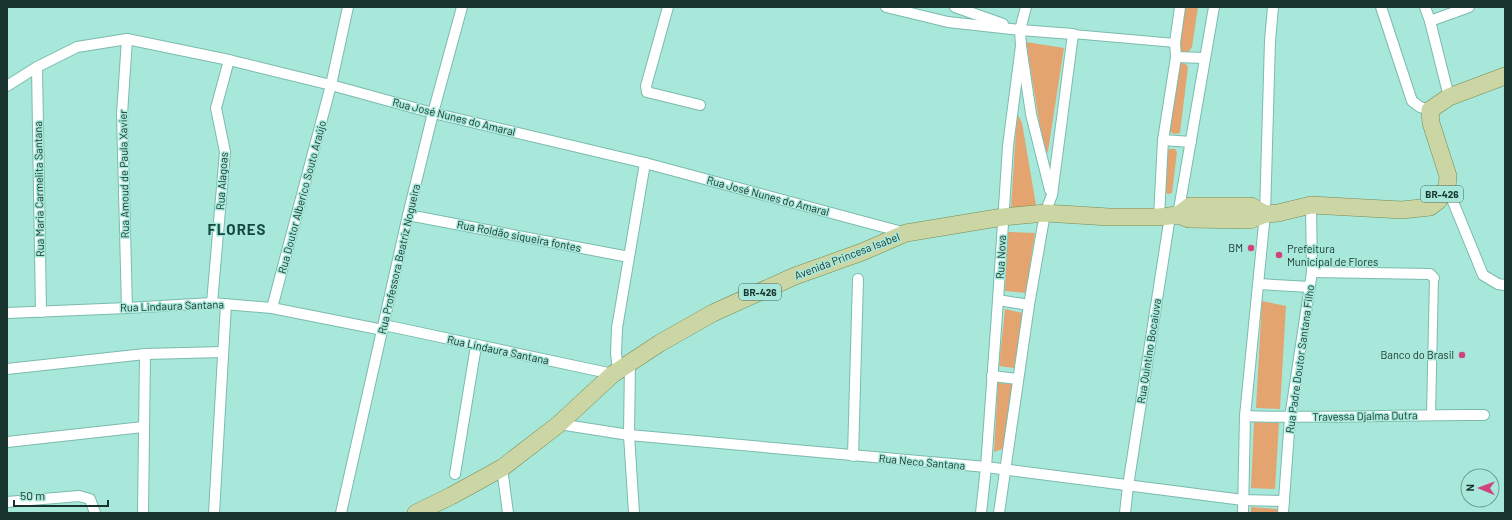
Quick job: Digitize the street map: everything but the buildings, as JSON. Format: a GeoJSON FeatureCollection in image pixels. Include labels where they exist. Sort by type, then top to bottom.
{"type":"FeatureCollection","features":[{"type":"Feature","properties":{"kind":"main road"},"geometry":{"type":"LineString","coordinates":[[1430,110],[1449,98],[1505,76]]}},
{"type":"Feature","properties":{"kind":"main road","name":"BR-426"},"geometry":{"type":"LineString","coordinates":[[1430,110],[1431,123],[1448,176],[1447,187]]}},
{"type":"Feature","properties":{"kind":"main road","name":"Avenida Princesa Isabel"},"geometry":{"type":"LineString","coordinates":[[416,513],[502,468],[559,424],[620,369],[660,343],[713,313],[795,276],[862,252],[906,233],[1003,217],[1045,213],[1109,217],[1169,216],[1189,219],[1250,220],[1265,214],[1278,213],[1311,205],[1402,210],[1430,207],[1438,201],[1447,187]]}},
{"type":"Feature","properties":{"kind":"street","name":"Rua Doutor Alberico Souto Araújo"},"geometry":{"type":"LineString","coordinates":[[272,308],[331,85],[348,7]]}},
{"type":"Feature","properties":{"kind":"street","name":"Rua Professora Beatriz Nogueira"},"geometry":{"type":"LineString","coordinates":[[341,513],[408,215],[433,113],[462,7]]}},
{"type":"Feature","properties":{"kind":"street"},"geometry":{"type":"LineString","coordinates":[[668,7],[646,86],[647,92],[650,94],[700,105]]}},
{"type":"Feature","properties":{"kind":"street"},"geometry":{"type":"LineString","coordinates":[[886,7],[948,22],[1020,30],[1175,43]]}},
{"type":"Feature","properties":{"kind":"street"},"geometry":{"type":"LineString","coordinates":[[955,7],[1020,30]]}},
{"type":"Feature","properties":{"kind":"street","name":"Rua Nova"},"geometry":{"type":"LineString","coordinates":[[1026,7],[1020,30],[1021,46],[1031,114],[1052,195]]}},
{"type":"Feature","properties":{"kind":"street"},"geometry":{"type":"LineString","coordinates":[[1169,216],[1163,140],[1176,57],[1175,43],[1180,7]]}},
{"type":"Feature","properties":{"kind":"street"},"geometry":{"type":"LineString","coordinates":[[1169,216],[1191,142],[1214,7]]}},
{"type":"Feature","properties":{"kind":"street"},"geometry":{"type":"LineString","coordinates":[[1243,513],[1245,416],[1265,214],[1270,40],[1273,7]]}},
{"type":"Feature","properties":{"kind":"street"},"geometry":{"type":"LineString","coordinates":[[1381,7],[1412,101],[1420,107],[1430,110]]}},
{"type":"Feature","properties":{"kind":"street"},"geometry":{"type":"LineString","coordinates":[[1425,7],[1430,21],[1449,98]]}},
{"type":"Feature","properties":{"kind":"street"},"geometry":{"type":"LineString","coordinates":[[1430,21],[1470,7]]}},
{"type":"Feature","properties":{"kind":"street"},"geometry":{"type":"LineString","coordinates":[[999,513],[1029,305],[1045,213],[1052,195],[1074,34]]}},
{"type":"Feature","properties":{"kind":"street","name":"Rua José Nunes do Amaral"},"geometry":{"type":"LineString","coordinates":[[7,86],[37,67],[77,46],[127,40],[229,60],[331,85],[433,113],[645,163],[906,233]]}},
{"type":"Feature","properties":{"kind":"street","name":"Rua Amoud de Paula Xavier"},"geometry":{"type":"LineString","coordinates":[[127,40],[122,114],[127,308]]}},
{"type":"Feature","properties":{"kind":"street","name":"Rua Nova"},"geometry":{"type":"LineString","coordinates":[[981,513],[986,468],[1008,146],[1021,46]]}},
{"type":"Feature","properties":{"kind":"street"},"geometry":{"type":"LineString","coordinates":[[1176,57],[1205,58]]}},
{"type":"Feature","properties":{"kind":"street","name":"Rua Alagoas"},"geometry":{"type":"LineString","coordinates":[[212,303],[225,152],[216,108],[229,60]]}},
{"type":"Feature","properties":{"kind":"street","name":"Rua Maria Carmelita Santana"},"geometry":{"type":"LineString","coordinates":[[37,67],[41,312]]}},
{"type":"Feature","properties":{"kind":"street"},"geometry":{"type":"LineString","coordinates":[[1163,140],[1191,142]]}},
{"type":"Feature","properties":{"kind":"street"},"geometry":{"type":"LineString","coordinates":[[634,513],[629,435],[620,369],[616,354],[617,328],[645,163]]}},
{"type":"Feature","properties":{"kind":"street"},"geometry":{"type":"LineString","coordinates":[[1447,187],[1483,275],[1498,284],[1505,285]]}},
{"type":"Feature","properties":{"kind":"street","name":"Rua Padre Doutor Santana Filho"},"geometry":{"type":"LineString","coordinates":[[1283,513],[1290,418],[1312,272],[1311,205]]}},
{"type":"Feature","properties":{"kind":"street","name":"Rua Roldão siqueira fontes"},"geometry":{"type":"LineString","coordinates":[[408,215],[629,257]]}},
{"type":"Feature","properties":{"kind":"street","name":"Rua Quintino Bocaiuva"},"geometry":{"type":"LineString","coordinates":[[1125,513],[1169,216]]}},
{"type":"Feature","properties":{"kind":"street"},"geometry":{"type":"LineString","coordinates":[[1312,272],[1430,274],[1434,278],[1431,415]]}},
{"type":"Feature","properties":{"kind":"street"},"geometry":{"type":"LineString","coordinates":[[852,456],[858,279]]}},
{"type":"Feature","properties":{"kind":"street"},"geometry":{"type":"LineString","coordinates":[[1259,284],[1310,287]]}},
{"type":"Feature","properties":{"kind":"street"},"geometry":{"type":"LineString","coordinates":[[998,300],[1029,305]]}},
{"type":"Feature","properties":{"kind":"street","name":"Rua Lindaura Santana"},"geometry":{"type":"LineString","coordinates":[[7,313],[212,303],[272,308],[476,346],[620,369]]}},
{"type":"Feature","properties":{"kind":"street"},"geometry":{"type":"LineString","coordinates":[[214,513],[226,304]]}},
{"type":"Feature","properties":{"kind":"street"},"geometry":{"type":"LineString","coordinates":[[454,474],[476,346]]}},
{"type":"Feature","properties":{"kind":"street"},"geometry":{"type":"LineString","coordinates":[[7,369],[145,354],[223,352]]}},
{"type":"Feature","properties":{"kind":"street"},"geometry":{"type":"LineString","coordinates":[[143,513],[145,354]]}},
{"type":"Feature","properties":{"kind":"street"},"geometry":{"type":"LineString","coordinates":[[992,376],[1018,379]]}},
{"type":"Feature","properties":{"kind":"street","name":"Travessa Djalma Dutra"},"geometry":{"type":"LineString","coordinates":[[1245,416],[1290,418],[1484,415]]}},
{"type":"Feature","properties":{"kind":"street","name":"Rua Neco Santana"},"geometry":{"type":"LineString","coordinates":[[559,424],[629,435],[986,468],[1243,500],[1284,501]]}},
{"type":"Feature","properties":{"kind":"street"},"geometry":{"type":"LineString","coordinates":[[7,442],[143,426]]}},
{"type":"Feature","properties":{"kind":"street"},"geometry":{"type":"LineString","coordinates":[[502,468],[508,513]]}},
{"type":"Feature","properties":{"kind":"street"},"geometry":{"type":"LineString","coordinates":[[7,502],[79,496],[90,499],[95,513]]}},
{"type":"Feature","properties":{"kind":"shaded area"},"geometry":{"type":"Polygon","coordinates":[[[1183,7],[1198,7],[1192,47],[1188,53],[1181,52],[1179,46],[1183,7]]]}},
{"type":"Feature","properties":{"kind":"shaded area"},"geometry":{"type":"Polygon","coordinates":[[[1026,42],[1064,48],[1048,151],[1045,157],[1026,42]]]}},
{"type":"Feature","properties":{"kind":"shaded area"},"geometry":{"type":"Polygon","coordinates":[[[1179,64],[1186,64],[1188,67],[1180,133],[1174,134],[1169,131],[1179,64]]]}},
{"type":"Feature","properties":{"kind":"shaded area"},"geometry":{"type":"Polygon","coordinates":[[[1017,113],[1022,123],[1036,205],[1034,210],[1014,211],[1011,208],[1017,113]]]}},
{"type":"Feature","properties":{"kind":"shaded area"},"geometry":{"type":"Polygon","coordinates":[[[1169,149],[1175,149],[1177,152],[1172,193],[1168,194],[1162,191],[1169,149]]]}},
{"type":"Feature","properties":{"kind":"shaded area"},"geometry":{"type":"Polygon","coordinates":[[[1008,232],[1035,233],[1026,293],[1005,291],[1008,232]]]}},
{"type":"Feature","properties":{"kind":"shaded area"},"geometry":{"type":"Polygon","coordinates":[[[1262,301],[1286,306],[1280,409],[1256,408],[1262,301]]]}},
{"type":"Feature","properties":{"kind":"shaded area"},"geometry":{"type":"Polygon","coordinates":[[[1005,309],[1023,313],[1014,368],[999,366],[1005,309]]]}},
{"type":"Feature","properties":{"kind":"shaded area"},"geometry":{"type":"Polygon","coordinates":[[[998,383],[1014,384],[1005,448],[994,452],[998,383]]]}},
{"type":"Feature","properties":{"kind":"shaded area"},"geometry":{"type":"Polygon","coordinates":[[[1254,422],[1279,423],[1275,489],[1251,488],[1254,422]]]}},
{"type":"Feature","properties":{"kind":"shaded area"},"geometry":{"type":"Polygon","coordinates":[[[1251,507],[1277,509],[1277,513],[1251,513],[1251,507]]]}},
{"type":"Feature","properties":{"kind":"place","name":"BM"},"geometry":{"type":"Point","coordinates":[1251,248]}},
{"type":"Feature","properties":{"kind":"place","name":"Prefeitura Municipal de Flores"},"geometry":{"type":"Point","coordinates":[1279,255]}},
{"type":"Feature","properties":{"kind":"place","name":"Banco do Brasil"},"geometry":{"type":"Point","coordinates":[1462,355]}},
{"type":"Feature","properties":{"kind":"district","name":"FLORES"},"geometry":{"type":"Point","coordinates":[237,230]}}]}
